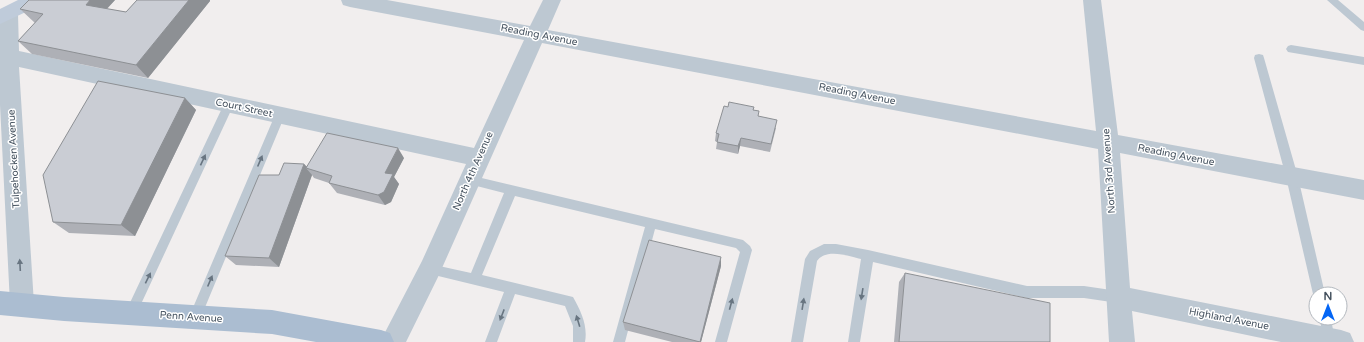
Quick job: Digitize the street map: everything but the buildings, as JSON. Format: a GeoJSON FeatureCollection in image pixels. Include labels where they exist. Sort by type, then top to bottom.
{"type":"FeatureCollection","features":[{"type":"Feature","properties":{"kind":"main road","name":"Penn Avenue"},"geometry":{"type":"LineString","coordinates":[[11,304],[272,322],[382,342]]}},
{"type":"Feature","properties":{"kind":"street"},"geometry":{"type":"LineString","coordinates":[[4,15],[34,0]]}},
{"type":"Feature","properties":{"kind":"street","name":"Reading Avenue"},"geometry":{"type":"LineString","coordinates":[[350,0],[1364,190]]}},
{"type":"Feature","properties":{"kind":"street","name":"North 4th Avenue"},"geometry":{"type":"LineString","coordinates":[[394,342],[430,269],[469,180],[552,0]]}},
{"type":"Feature","properties":{"kind":"street","name":"North 3rd Avenue"},"geometry":{"type":"LineString","coordinates":[[1092,0],[1108,142],[1122,342]]}},
{"type":"Feature","properties":{"kind":"street","name":"Tulpehocken Avenue"},"geometry":{"type":"LineString","coordinates":[[4,15],[9,57],[5,98],[11,304]]}},
{"type":"Feature","properties":{"kind":"street","name":"Court Street"},"geometry":{"type":"LineString","coordinates":[[9,57],[479,158]]}},
{"type":"Feature","properties":{"kind":"street","name":"Highland Avenue"},"geometry":{"type":"LineString","coordinates":[[1118,297],[1332,333]]}},
{"type":"Feature","properties":{"kind":"lane"},"geometry":{"type":"LineString","coordinates":[[1332,0],[1364,27]]}},
{"type":"Feature","properties":{"kind":"lane"},"geometry":{"type":"LineString","coordinates":[[1291,50],[1364,61]]}},
{"type":"Feature","properties":{"kind":"lane"},"geometry":{"type":"LineString","coordinates":[[1259,58],[1292,177],[1317,286]]}},
{"type":"Feature","properties":{"kind":"lane"},"geometry":{"type":"LineString","coordinates":[[131,313],[229,104]]}},
{"type":"Feature","properties":{"kind":"lane"},"geometry":{"type":"LineString","coordinates":[[194,317],[280,115]]}},
{"type":"Feature","properties":{"kind":"lane"},"geometry":{"type":"LineString","coordinates":[[469,180],[739,244],[746,250],[722,342]]}},
{"type":"Feature","properties":{"kind":"lane"},"geometry":{"type":"LineString","coordinates":[[474,279],[511,191]]}},
{"type":"Feature","properties":{"kind":"lane"},"geometry":{"type":"LineString","coordinates":[[619,342],[651,224]]}},
{"type":"Feature","properties":{"kind":"lane"},"geometry":{"type":"LineString","coordinates":[[797,342],[811,259],[814,253],[824,249],[868,255],[1027,292],[1084,292],[1118,297]]}},
{"type":"Feature","properties":{"kind":"lane"},"geometry":{"type":"LineString","coordinates":[[854,342],[868,255]]}},
{"type":"Feature","properties":{"kind":"lane"},"geometry":{"type":"LineString","coordinates":[[430,269],[569,301],[581,333],[579,342]]}},
{"type":"Feature","properties":{"kind":"lane"},"geometry":{"type":"LineString","coordinates":[[491,342],[512,287]]}}]}
